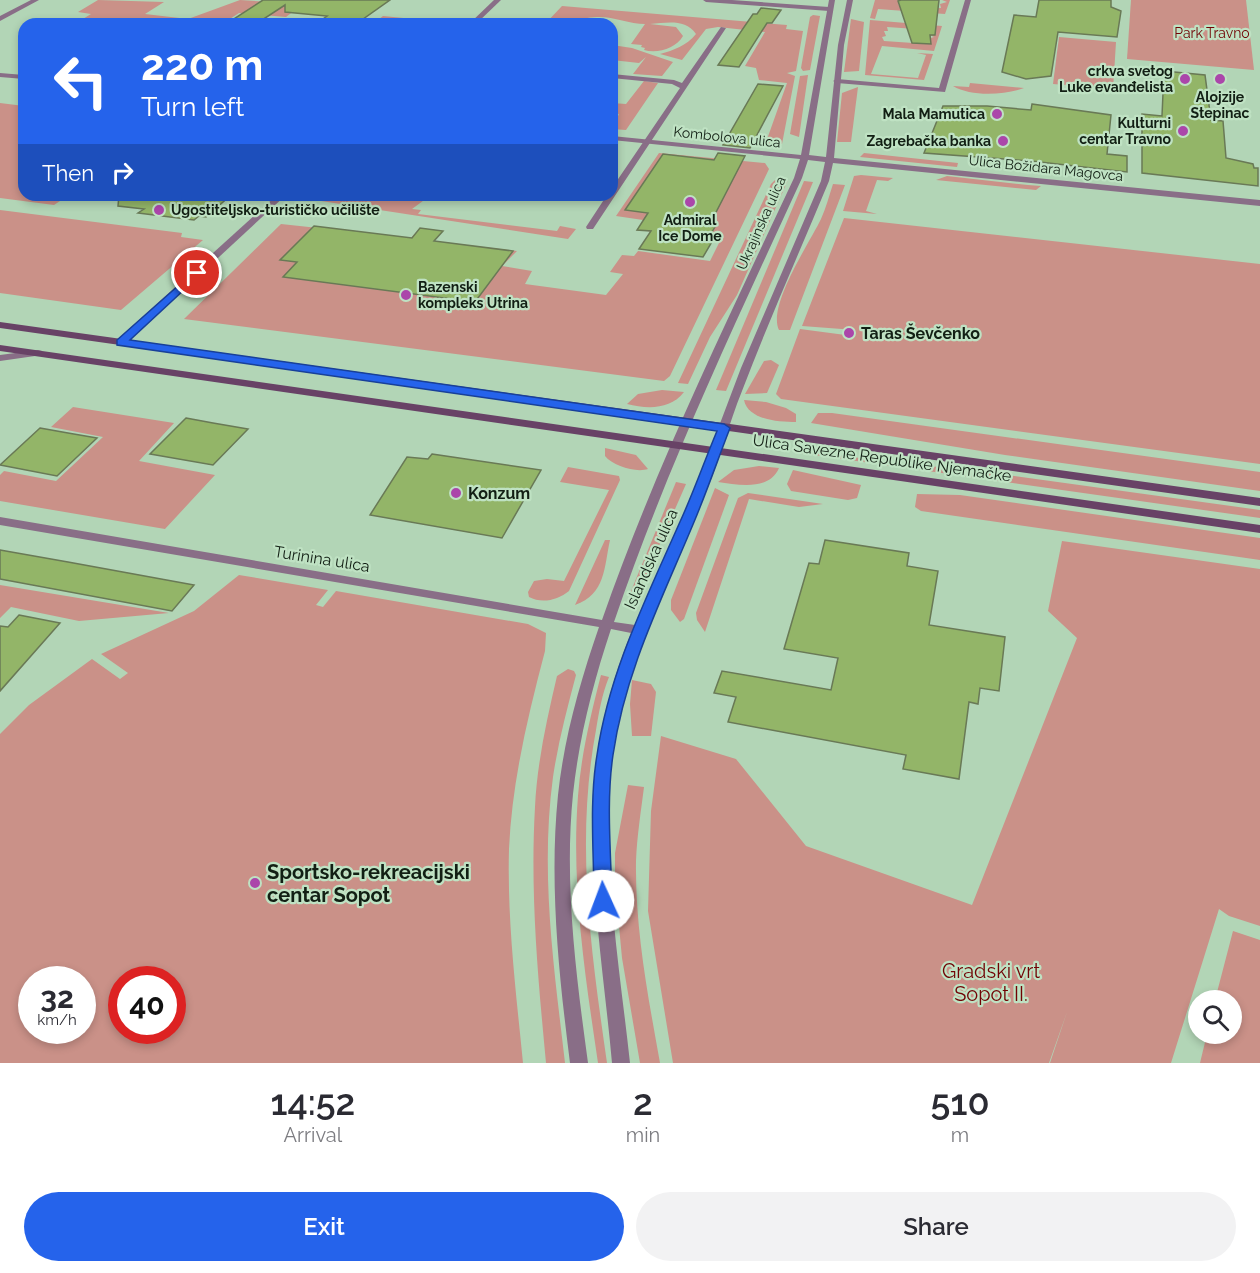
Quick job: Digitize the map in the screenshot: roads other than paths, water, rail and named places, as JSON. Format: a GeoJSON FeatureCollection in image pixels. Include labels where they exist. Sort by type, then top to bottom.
{"type":"FeatureCollection","features":[{"type":"Feature","properties":{"kind":"main road","name":"Ulica Savezne Republike Njemačke"},"geometry":{"type":"LineString","coordinates":[[0,325],[1260,502]]}},
{"type":"Feature","properties":{"kind":"main road","name":"Ulica Savezne Republike Njemačke"},"geometry":{"type":"LineString","coordinates":[[0,348],[1260,529]]}},
{"type":"Feature","properties":{"kind":"street"},"geometry":{"type":"LineString","coordinates":[[0,19],[36,0]]}},
{"type":"Feature","properties":{"kind":"street"},"geometry":{"type":"LineString","coordinates":[[478,18],[498,0]]}},
{"type":"Feature","properties":{"kind":"street"},"geometry":{"type":"LineString","coordinates":[[706,0],[830,4]]}},
{"type":"Feature","properties":{"kind":"street"},"geometry":{"type":"LineString","coordinates":[[724,428],[825,181],[830,161],[845,16],[850,0]]}},
{"type":"Feature","properties":{"kind":"street"},"geometry":{"type":"LineString","coordinates":[[837,81],[942,90],[968,0]]}},
{"type":"Feature","properties":{"kind":"street","name":"Ukrajinska ulica"},"geometry":{"type":"LineString","coordinates":[[677,445],[804,159],[830,4]]}},
{"type":"Feature","properties":{"kind":"street"},"geometry":{"type":"LineString","coordinates":[[618,185],[682,86],[723,28]]}},
{"type":"Feature","properties":{"kind":"street"},"geometry":{"type":"LineString","coordinates":[[0,75],[18,76]]}},
{"type":"Feature","properties":{"kind":"street"},"geometry":{"type":"LineString","coordinates":[[618,77],[674,82],[682,86]]}},
{"type":"Feature","properties":{"kind":"street","name":"Kombolova ulica"},"geometry":{"type":"LineString","coordinates":[[618,139],[830,161]]}},
{"type":"Feature","properties":{"kind":"street","name":"Ulica Božidara Magovca"},"geometry":{"type":"LineString","coordinates":[[830,161],[1260,203]]}},
{"type":"Feature","properties":{"kind":"street"},"geometry":{"type":"LineString","coordinates":[[121,342],[275,201]]}},
{"type":"Feature","properties":{"kind":"street"},"geometry":{"type":"LineString","coordinates":[[590,227],[607,201]]}},
{"type":"Feature","properties":{"kind":"street"},"geometry":{"type":"LineString","coordinates":[[0,358],[38,353]]}},
{"type":"Feature","properties":{"kind":"street","name":"Islandska ulica"},"geometry":{"type":"LineString","coordinates":[[621,1063],[603,901],[601,806],[607,744],[621,681],[639,630],[724,428]]}},
{"type":"Feature","properties":{"kind":"street","name":"Islandska ulica"},"geometry":{"type":"LineString","coordinates":[[579,1063],[566,910],[563,819],[570,761],[580,712],[606,625],[677,445]]}},
{"type":"Feature","properties":{"kind":"street","name":"Turinina ulica"},"geometry":{"type":"LineString","coordinates":[[0,521],[639,630]]}},
{"type":"Feature","properties":{"kind":"place","name":"crkva svetog Luke evanđelista"},"geometry":{"type":"Point","coordinates":[1185,79]}},
{"type":"Feature","properties":{"kind":"place","name":"Alojzije Stepinac"},"geometry":{"type":"Point","coordinates":[1220,79]}},
{"type":"Feature","properties":{"kind":"place","name":"Mala Mamutica"},"geometry":{"type":"Point","coordinates":[997,114]}},
{"type":"Feature","properties":{"kind":"place","name":"Kulturni centar Travno"},"geometry":{"type":"Point","coordinates":[1183,131]}},
{"type":"Feature","properties":{"kind":"place","name":"Zagrebačka banka"},"geometry":{"type":"Point","coordinates":[1003,141]}},
{"type":"Feature","properties":{"kind":"place","name":"Admiral Ice Dome"},"geometry":{"type":"Point","coordinates":[690,202]}},
{"type":"Feature","properties":{"kind":"place","name":"Ugostiteljsko-turističko učilište"},"geometry":{"type":"Point","coordinates":[159,210]}},
{"type":"Feature","properties":{"kind":"place","name":"Bazenski kompleks Utrina"},"geometry":{"type":"Point","coordinates":[406,295]}},
{"type":"Feature","properties":{"kind":"place","name":"Taras Ševčenko"},"geometry":{"type":"Point","coordinates":[849,333]}},
{"type":"Feature","properties":{"kind":"place","name":"Konzum"},"geometry":{"type":"Point","coordinates":[456,493]}},
{"type":"Feature","properties":{"kind":"place","name":"Sportsko-rekreacijski centar Sopot"},"geometry":{"type":"Point","coordinates":[255,883]}},
{"type":"Feature","properties":{"kind":"park label","name":"Park Travno"},"geometry":{"type":"Point","coordinates":[1212,33]}},
{"type":"Feature","properties":{"kind":"park label","name":"Gradski vrt Sopot II."},"geometry":{"type":"Point","coordinates":[991,982]}}]}
